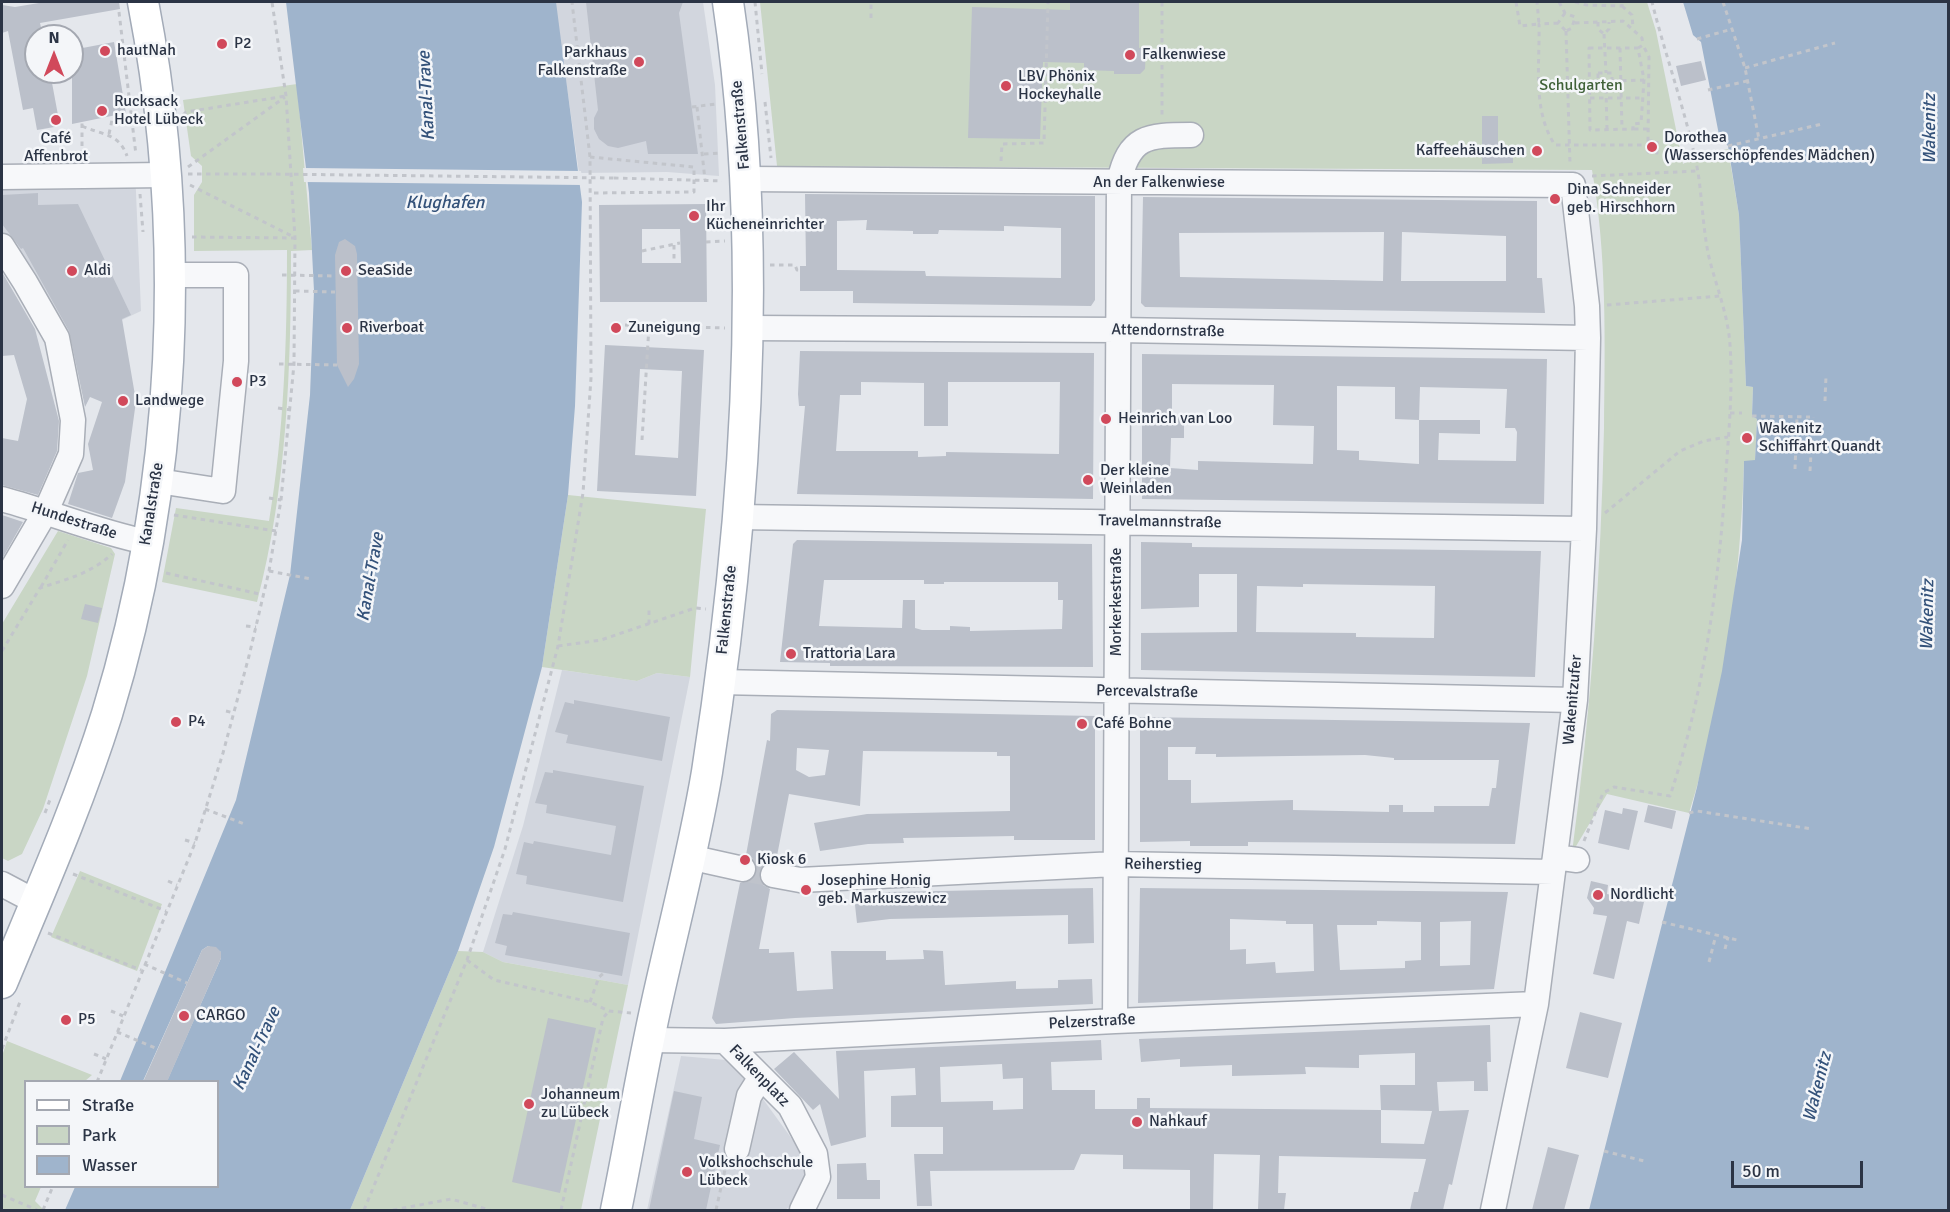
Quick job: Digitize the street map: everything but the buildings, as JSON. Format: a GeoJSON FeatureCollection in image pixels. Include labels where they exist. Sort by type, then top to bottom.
{"type":"FeatureCollection","features":[{"type":"Feature","properties":{"kind":"main road","name":"Kanalstraße"},"geometry":{"type":"LineString","coordinates":[[2,983],[78,798],[107,713],[130,626],[133,539],[158,481],[166,399],[169,275],[166,175],[156,78],[143,2]]}},
{"type":"Feature","properties":{"kind":"main road","name":"Falkenstraße"},"geometry":{"type":"LineString","coordinates":[[616,1210],[649,1040],[706,774],[719,682],[736,517],[732,329],[735,180],[728,2]]}},
{"type":"Feature","properties":{"kind":"street"},"geometry":{"type":"LineString","coordinates":[[1162,135],[1191,135]]}},
{"type":"Feature","properties":{"kind":"street","name":"Morkerkestraße"},"geometry":{"type":"LineString","coordinates":[[1115,1021],[1119,182],[1127,154],[1139,141],[1162,135]]}},
{"type":"Feature","properties":{"kind":"street"},"geometry":{"type":"LineString","coordinates":[[2,177],[166,175]]}},
{"type":"Feature","properties":{"kind":"street","name":"An der Falkenwiese"},"geometry":{"type":"LineString","coordinates":[[735,180],[1000,183],[1572,181]]}},
{"type":"Feature","properties":{"kind":"street","name":"Wakenitzufer"},"geometry":{"type":"LineString","coordinates":[[1493,1210],[1536,1004],[1562,863],[1575,700],[1584,529],[1588,338],[1587,306],[1572,181]]}},
{"type":"Feature","properties":{"kind":"street"},"geometry":{"type":"LineString","coordinates":[[2,246],[57,338],[73,420],[71,454],[46,511],[2,586]]}},
{"type":"Feature","properties":{"kind":"street"},"geometry":{"type":"LineString","coordinates":[[158,481],[223,491],[236,361],[236,275],[169,275]]}},
{"type":"Feature","properties":{"kind":"street","name":"Attendornstraße"},"geometry":{"type":"LineString","coordinates":[[732,329],[1118,330],[1588,338]]}},
{"type":"Feature","properties":{"kind":"street","name":"Hundestraße"},"geometry":{"type":"LineString","coordinates":[[2,500],[46,511],[133,539]]}},
{"type":"Feature","properties":{"kind":"street","name":"Travelmannstraße"},"geometry":{"type":"LineString","coordinates":[[736,517],[1584,529]]}},
{"type":"Feature","properties":{"kind":"street","name":"Percevalstraße"},"geometry":{"type":"LineString","coordinates":[[719,682],[1575,700]]}},
{"type":"Feature","properties":{"kind":"street"},"geometry":{"type":"LineString","coordinates":[[689,857],[743,870]]}},
{"type":"Feature","properties":{"kind":"street","name":"Reiherstieg"},"geometry":{"type":"LineString","coordinates":[[773,875],[800,879],[1115,864],[1562,863]]}},
{"type":"Feature","properties":{"kind":"street"},"geometry":{"type":"LineString","coordinates":[[2,884],[31,913]]}},
{"type":"Feature","properties":{"kind":"street","name":"Pelzerstraße"},"geometry":{"type":"LineString","coordinates":[[649,1040],[725,1041],[1115,1021],[1536,1004]]}},
{"type":"Feature","properties":{"kind":"street","name":"Falkenplatz"},"geometry":{"type":"LineString","coordinates":[[725,1041],[790,1106],[815,1154],[818,1177],[802,1210]]}},
{"type":"Feature","properties":{"kind":"street"},"geometry":{"type":"LineString","coordinates":[[737,1149],[748,1096],[761,1077]]}},
{"type":"Feature","properties":{"kind":"path"},"geometry":{"type":"LineString","coordinates":[[118,2],[166,175],[143,237]]}},
{"type":"Feature","properties":{"kind":"path"},"geometry":{"type":"LineString","coordinates":[[98,1080],[195,843],[234,713],[264,595],[276,531],[291,410],[296,238],[286,96],[272,2]]}},
{"type":"Feature","properties":{"kind":"path"},"geometry":{"type":"LineString","coordinates":[[371,1210],[364,1210],[467,960],[505,849],[558,646],[584,481],[591,378],[590,157],[572,2]]}},
{"type":"Feature","properties":{"kind":"path"},"geometry":{"type":"LineString","coordinates":[[871,2],[871,18]]}},
{"type":"Feature","properties":{"kind":"path"},"geometry":{"type":"LineString","coordinates":[[1000,183],[1002,144],[1044,143],[1048,2]]}},
{"type":"Feature","properties":{"kind":"path"},"geometry":{"type":"LineString","coordinates":[[1162,2],[1162,135]]}},
{"type":"Feature","properties":{"kind":"path"},"geometry":{"type":"LineString","coordinates":[[1516,2],[1520,26],[1558,22],[1565,13]]}},
{"type":"Feature","properties":{"kind":"path"},"geometry":{"type":"LineString","coordinates":[[1538,2],[1540,101],[1545,130],[1555,145],[1570,147],[1648,143],[1657,141],[1657,153],[1648,152],[1648,143],[1650,129],[1649,57],[1642,38],[1623,21],[1575,23]]}},
{"type":"Feature","properties":{"kind":"path"},"geometry":{"type":"LineString","coordinates":[[1559,2],[1565,13]]}},
{"type":"Feature","properties":{"kind":"path"},"geometry":{"type":"LineString","coordinates":[[1575,2],[1587,5],[1622,4],[1632,15],[1633,28]]}},
{"type":"Feature","properties":{"kind":"path"},"geometry":{"type":"LineString","coordinates":[[1562,863],[1603,793],[1614,787],[1670,796],[1684,752],[1700,683],[1716,593],[1730,413],[1730,345],[1726,316],[1706,242],[1697,171],[1653,2]]}},
{"type":"Feature","properties":{"kind":"path"},"geometry":{"type":"LineString","coordinates":[[1723,2],[1745,68],[1759,139]]}},
{"type":"Feature","properties":{"kind":"path"},"geometry":{"type":"LineString","coordinates":[[1565,13],[1572,14],[1575,23]]}},
{"type":"Feature","properties":{"kind":"path"},"geometry":{"type":"LineString","coordinates":[[1558,22],[1561,29],[1566,31]]}},
{"type":"Feature","properties":{"kind":"path"},"geometry":{"type":"LineString","coordinates":[[1598,22],[1598,29],[1604,34],[1606,73]]}},
{"type":"Feature","properties":{"kind":"path"},"geometry":{"type":"LineString","coordinates":[[1604,34],[1609,29],[1609,22]]}},
{"type":"Feature","properties":{"kind":"path"},"geometry":{"type":"LineString","coordinates":[[1566,31],[1575,23]]}},
{"type":"Feature","properties":{"kind":"path"},"geometry":{"type":"LineString","coordinates":[[1697,39],[1732,29]]}},
{"type":"Feature","properties":{"kind":"path"},"geometry":{"type":"LineString","coordinates":[[1566,31],[1572,181],[1697,171]]}},
{"type":"Feature","properties":{"kind":"path"},"geometry":{"type":"LineString","coordinates":[[1745,68],[1835,43]]}},
{"type":"Feature","properties":{"kind":"path"},"geometry":{"type":"LineString","coordinates":[[1643,45],[1638,48],[1589,48],[1590,130],[1650,129]]}},
{"type":"Feature","properties":{"kind":"path"},"geometry":{"type":"LineString","coordinates":[[1620,48],[1622,129]]}},
{"type":"Feature","properties":{"kind":"path"},"geometry":{"type":"LineString","coordinates":[[1634,129],[1634,124],[1641,123],[1644,98],[1644,80],[1638,48]]}},
{"type":"Feature","properties":{"kind":"path"},"geometry":{"type":"LineString","coordinates":[[1598,73],[1606,73],[1612,73],[1612,88],[1598,89],[1598,73]]}},
{"type":"Feature","properties":{"kind":"path"},"geometry":{"type":"LineString","coordinates":[[1612,81],[1644,80]]}},
{"type":"Feature","properties":{"kind":"path"},"geometry":{"type":"LineString","coordinates":[[1568,82],[1598,81]]}},
{"type":"Feature","properties":{"kind":"path"},"geometry":{"type":"LineString","coordinates":[[1708,90],[1747,81]]}},
{"type":"Feature","properties":{"kind":"path"},"geometry":{"type":"LineString","coordinates":[[1606,89],[1607,130]]}},
{"type":"Feature","properties":{"kind":"path"},"geometry":{"type":"LineString","coordinates":[[166,175],[286,96]]}},
{"type":"Feature","properties":{"kind":"path"},"geometry":{"type":"LineString","coordinates":[[186,112],[286,96]]}},
{"type":"Feature","properties":{"kind":"path"},"geometry":{"type":"LineString","coordinates":[[1590,98],[1644,98]]}},
{"type":"Feature","properties":{"kind":"path"},"geometry":{"type":"LineString","coordinates":[[692,108],[720,104]]}},
{"type":"Feature","properties":{"kind":"path"},"geometry":{"type":"LineString","coordinates":[[697,107],[704,154],[705,180]]}},
{"type":"Feature","properties":{"kind":"path"},"geometry":{"type":"LineString","coordinates":[[109,134],[112,120]]}},
{"type":"Feature","properties":{"kind":"path"},"geometry":{"type":"LineString","coordinates":[[84,175],[82,124],[109,134],[123,145],[128,158],[296,238]]}},
{"type":"Feature","properties":{"kind":"path"},"geometry":{"type":"LineString","coordinates":[[1728,146],[1822,124]]}},
{"type":"Feature","properties":{"kind":"path"},"geometry":{"type":"LineString","coordinates":[[704,154],[723,153]]}},
{"type":"Feature","properties":{"kind":"path"},"geometry":{"type":"LineString","coordinates":[[590,157],[694,167],[694,192],[590,193]]}},
{"type":"Feature","properties":{"kind":"path"},"geometry":{"type":"LineString","coordinates":[[166,175],[267,174],[735,180]]}},
{"type":"Feature","properties":{"kind":"path"},"geometry":{"type":"LineString","coordinates":[[725,230],[726,253]]}},
{"type":"Feature","properties":{"kind":"path"},"geometry":{"type":"LineString","coordinates":[[191,237],[296,238]]}},
{"type":"Feature","properties":{"kind":"path"},"geometry":{"type":"LineString","coordinates":[[706,242],[726,241]]}},
{"type":"Feature","properties":{"kind":"path"},"geometry":{"type":"LineString","coordinates":[[642,251],[680,243]]}},
{"type":"Feature","properties":{"kind":"path"},"geometry":{"type":"LineString","coordinates":[[674,245],[674,263]]}},
{"type":"Feature","properties":{"kind":"path"},"geometry":{"type":"LineString","coordinates":[[766,265],[795,265],[797,270],[800,270]]}},
{"type":"Feature","properties":{"kind":"path"},"geometry":{"type":"LineString","coordinates":[[282,275],[335,276]]}},
{"type":"Feature","properties":{"kind":"path"},"geometry":{"type":"LineString","coordinates":[[295,291],[335,292]]}},
{"type":"Feature","properties":{"kind":"path"},"geometry":{"type":"LineString","coordinates":[[1587,306],[1720,296]]}},
{"type":"Feature","properties":{"kind":"path"},"geometry":{"type":"LineString","coordinates":[[625,325],[732,329]]}},
{"type":"Feature","properties":{"kind":"path"},"geometry":{"type":"LineString","coordinates":[[642,440],[649,326]]}},
{"type":"Feature","properties":{"kind":"path"},"geometry":{"type":"LineString","coordinates":[[279,364],[337,365]]}},
{"type":"Feature","properties":{"kind":"path"},"geometry":{"type":"LineString","coordinates":[[1825,401],[1826,376]]}},
{"type":"Feature","properties":{"kind":"path"},"geometry":{"type":"LineString","coordinates":[[278,408],[291,410]]}},
{"type":"Feature","properties":{"kind":"path"},"geometry":{"type":"LineString","coordinates":[[1730,413],[1742,413]]}},
{"type":"Feature","properties":{"kind":"path"},"geometry":{"type":"LineString","coordinates":[[1752,416],[1811,417],[1810,471]]}},
{"type":"Feature","properties":{"kind":"path"},"geometry":{"type":"LineString","coordinates":[[1795,470],[1797,417]]}},
{"type":"Feature","properties":{"kind":"path"},"geometry":{"type":"LineString","coordinates":[[1584,529],[1629,495],[1680,451],[1704,441],[1728,437]]}},
{"type":"Feature","properties":{"kind":"path"},"geometry":{"type":"LineString","coordinates":[[269,498],[281,500]]}},
{"type":"Feature","properties":{"kind":"path"},"geometry":{"type":"LineString","coordinates":[[172,515],[276,531]]}},
{"type":"Feature","properties":{"kind":"path"},"geometry":{"type":"LineString","coordinates":[[2,651],[79,521]]}},
{"type":"Feature","properties":{"kind":"path"},"geometry":{"type":"LineString","coordinates":[[40,588],[77,578],[94,569],[133,539]]}},
{"type":"Feature","properties":{"kind":"path"},"geometry":{"type":"LineString","coordinates":[[269,571],[311,579]]}},
{"type":"Feature","properties":{"kind":"path"},"geometry":{"type":"LineString","coordinates":[[162,573],[264,595]]}},
{"type":"Feature","properties":{"kind":"path"},"geometry":{"type":"LineString","coordinates":[[649,608],[649,624]]}},
{"type":"Feature","properties":{"kind":"path"},"geometry":{"type":"LineString","coordinates":[[558,646],[601,640],[695,608],[709,609],[708,620]]}},
{"type":"Feature","properties":{"kind":"path"},"geometry":{"type":"LineString","coordinates":[[246,626],[256,627]]}},
{"type":"Feature","properties":{"kind":"path"},"geometry":{"type":"LineString","coordinates":[[226,711],[234,713]]}},
{"type":"Feature","properties":{"kind":"path"},"geometry":{"type":"LineString","coordinates":[[44,814],[52,793]]}},
{"type":"Feature","properties":{"kind":"path"},"geometry":{"type":"LineString","coordinates":[[206,809],[247,825]]}},
{"type":"Feature","properties":{"kind":"path"},"geometry":{"type":"LineString","coordinates":[[1689,813],[1697,811],[1812,829]]}},
{"type":"Feature","properties":{"kind":"path"},"geometry":{"type":"LineString","coordinates":[[185,840],[195,843]]}},
{"type":"Feature","properties":{"kind":"path"},"geometry":{"type":"LineString","coordinates":[[74,874],[166,911]]}},
{"type":"Feature","properties":{"kind":"path"},"geometry":{"type":"LineString","coordinates":[[168,881],[177,885]]}},
{"type":"Feature","properties":{"kind":"path"},"geometry":{"type":"LineString","coordinates":[[31,913],[141,970]]}},
{"type":"Feature","properties":{"kind":"path"},"geometry":{"type":"LineString","coordinates":[[1662,922],[1737,940]]}},
{"type":"Feature","properties":{"kind":"path"},"geometry":{"type":"LineString","coordinates":[[1709,962],[1716,935]]}},
{"type":"Feature","properties":{"kind":"path"},"geometry":{"type":"LineString","coordinates":[[1725,949],[1728,937]]}},
{"type":"Feature","properties":{"kind":"path"},"geometry":{"type":"LineString","coordinates":[[467,960],[494,980],[590,1002],[609,1011],[637,1014]]}},
{"type":"Feature","properties":{"kind":"path"},"geometry":{"type":"LineString","coordinates":[[144,964],[187,983]]}},
{"type":"Feature","properties":{"kind":"path"},"geometry":{"type":"LineString","coordinates":[[590,1002],[599,976],[604,973]]}},
{"type":"Feature","properties":{"kind":"path"},"geometry":{"type":"LineString","coordinates":[[111,1011],[123,1016]]}},
{"type":"Feature","properties":{"kind":"path"},"geometry":{"type":"LineString","coordinates":[[561,1210],[603,1018],[609,1011]]}},
{"type":"Feature","properties":{"kind":"path"},"geometry":{"type":"LineString","coordinates":[[117,1032],[158,1048]]}},
{"type":"Feature","properties":{"kind":"path"},"geometry":{"type":"LineString","coordinates":[[94,1054],[106,1059]]}},
{"type":"Feature","properties":{"kind":"path"},"geometry":{"type":"LineString","coordinates":[[1604,1151],[1644,1161]]}},
{"type":"Feature","properties":{"kind":"path"},"geometry":{"type":"LineString","coordinates":[[44,1210],[53,1188]]}},
{"type":"Feature","properties":{"kind":"path"},"geometry":{"type":"LineString","coordinates":[[2,1195],[37,1210]]}},
{"type":"Feature","properties":{"kind":"path"},"geometry":{"type":"LineString","coordinates":[[393,1210],[451,1199],[490,1210]]}},
{"type":"Feature","properties":{"kind":"shaded area"},"geometry":{"type":"Polygon","coordinates":[[[555,2],[703,2],[715,85],[719,176],[667,172],[579,173],[555,2]]]}},
{"type":"Feature","properties":{"kind":"shaded area"},"geometry":{"type":"Polygon","coordinates":[[[135,169],[141,311],[56,351],[2,256],[2,172],[135,169]]]}},
{"type":"Feature","properties":{"kind":"shaded area"},"geometry":{"type":"Polygon","coordinates":[[[562,670],[637,681],[657,673],[690,677],[628,985],[503,962],[483,952],[523,826],[562,670]]]}},
{"type":"Feature","properties":{"kind":"shaded area"},"geometry":{"type":"Polygon","coordinates":[[[681,1056],[726,1060],[760,1095],[800,1150],[806,1171],[793,1204],[785,1210],[647,1210],[681,1056]]]}},
{"type":"Feature","properties":{"kind":"green space","name":"Schulgarten"},"geometry":{"type":"Polygon","coordinates":[[[760,2],[1647,2],[1656,31],[1683,164],[1697,156],[1728,149],[1739,215],[1746,386],[1753,387],[1752,416],[1757,419],[1755,461],[1744,461],[1739,549],[1729,639],[1712,728],[1689,813],[1607,794],[1572,853],[1590,694],[1603,481],[1605,363],[1603,266],[1592,170],[777,166],[760,2]]]}},
{"type":"Feature","properties":{"kind":"green space"},"geometry":{"type":"Polygon","coordinates":[[[297,84],[312,250],[291,251],[290,339],[281,472],[275,516],[257,602],[162,582],[176,508],[269,521],[278,454],[285,352],[287,250],[194,251],[194,195],[202,182],[202,166],[191,156],[183,100],[297,84]]]}},
{"type":"Feature","properties":{"kind":"green space"},"geometry":{"type":"Polygon","coordinates":[[[568,495],[706,509],[690,677],[657,673],[637,681],[542,667],[568,495]]]}},
{"type":"Feature","properties":{"kind":"green space"},"geometry":{"type":"Polygon","coordinates":[[[58,531],[111,548],[115,554],[87,676],[43,809],[22,854],[8,861],[2,858],[2,624],[58,531]]]}},
{"type":"Feature","properties":{"kind":"green space"},"geometry":{"type":"Polygon","coordinates":[[[80,871],[162,904],[137,971],[51,937],[80,871]]]}},
{"type":"Feature","properties":{"kind":"green space"},"geometry":{"type":"Polygon","coordinates":[[[458,951],[483,952],[503,962],[628,985],[581,1210],[350,1210],[458,951]]]}},
{"type":"Feature","properties":{"kind":"green space"},"geometry":{"type":"Polygon","coordinates":[[[7,1041],[92,1075],[86,1080],[24,1080],[24,1188],[41,1188],[35,1201],[44,1210],[2,1210],[2,1056],[7,1041]]]}},
{"type":"Feature","properties":{"kind":"water","name":"Klughafen"},"geometry":{"type":"Polygon","coordinates":[[[286,2],[556,2],[582,202],[575,406],[568,495],[542,667],[494,847],[458,951],[350,1210],[65,1210],[75,1188],[219,1188],[219,1080],[167,1080],[221,958],[221,952],[208,946],[202,950],[143,1080],[120,1080],[236,800],[290,575],[310,395],[314,291],[309,193],[286,2]]]}},
{"type":"Feature","properties":{"kind":"water","name":"Wakenitz"},"geometry":{"type":"Polygon","coordinates":[[[1683,2],[1948,2],[1948,1210],[1589,1210],[1697,787],[1722,671],[1742,540],[1744,461],[1755,460],[1757,419],[1752,416],[1753,387],[1746,386],[1739,215],[1728,146],[1719,135],[1701,42],[1693,35],[1683,2]]]}},
{"type":"Feature","properties":{"kind":"pier"},"geometry":{"type":"Polygon","coordinates":[[[303,168],[581,171],[583,185],[304,182],[303,168]]]}},
{"type":"Feature","properties":{"kind":"tunnel"},"geometry":{"type":"LineString","coordinates":[[743,869],[773,875]]}},
{"type":"Feature","properties":{"kind":"place","name":"P2"},"geometry":{"type":"Point","coordinates":[222,44]}},
{"type":"Feature","properties":{"kind":"place","name":"hautNah"},"geometry":{"type":"Point","coordinates":[105,51]}},
{"type":"Feature","properties":{"kind":"place","name":"Falkenwiese"},"geometry":{"type":"Point","coordinates":[1130,55]}},
{"type":"Feature","properties":{"kind":"place","name":"Parkhaus Falkenstraße"},"geometry":{"type":"Point","coordinates":[639,62]}},
{"type":"Feature","properties":{"kind":"place","name":"LBV Phönix Hockeyhalle"},"geometry":{"type":"Point","coordinates":[1006,86]}},
{"type":"Feature","properties":{"kind":"place","name":"Rucksack Hotel Lübeck"},"geometry":{"type":"Point","coordinates":[102,111]}},
{"type":"Feature","properties":{"kind":"place","name":"Café Affenbrot"},"geometry":{"type":"Point","coordinates":[56,120]}},
{"type":"Feature","properties":{"kind":"place","name":"Dorothea (Wasserschöpfendes Mädchen)"},"geometry":{"type":"Point","coordinates":[1652,147]}},
{"type":"Feature","properties":{"kind":"place","name":"Kaffeehäuschen"},"geometry":{"type":"Point","coordinates":[1537,151]}},
{"type":"Feature","properties":{"kind":"place","name":"Dina Schneider geb. Hirschhorn"},"geometry":{"type":"Point","coordinates":[1555,199]}},
{"type":"Feature","properties":{"kind":"place","name":"Ihr Kücheneinrichter"},"geometry":{"type":"Point","coordinates":[694,216]}},
{"type":"Feature","properties":{"kind":"place","name":"Aldi"},"geometry":{"type":"Point","coordinates":[72,271]}},
{"type":"Feature","properties":{"kind":"place","name":"SeaSide"},"geometry":{"type":"Point","coordinates":[346,271]}},
{"type":"Feature","properties":{"kind":"place","name":"Riverboat"},"geometry":{"type":"Point","coordinates":[347,328]}},
{"type":"Feature","properties":{"kind":"place","name":"Zuneigung"},"geometry":{"type":"Point","coordinates":[616,328]}},
{"type":"Feature","properties":{"kind":"place","name":"P3"},"geometry":{"type":"Point","coordinates":[237,382]}},
{"type":"Feature","properties":{"kind":"place","name":"Landwege"},"geometry":{"type":"Point","coordinates":[123,401]}},
{"type":"Feature","properties":{"kind":"place","name":"Heinrich van Loo"},"geometry":{"type":"Point","coordinates":[1106,419]}},
{"type":"Feature","properties":{"kind":"place","name":"Wakenitz Schiffahrt Quandt"},"geometry":{"type":"Point","coordinates":[1747,438]}},
{"type":"Feature","properties":{"kind":"place","name":"Der kleine Weinladen"},"geometry":{"type":"Point","coordinates":[1088,480]}},
{"type":"Feature","properties":{"kind":"place","name":"Trattoria Lara"},"geometry":{"type":"Point","coordinates":[791,654]}},
{"type":"Feature","properties":{"kind":"place","name":"P4"},"geometry":{"type":"Point","coordinates":[176,722]}},
{"type":"Feature","properties":{"kind":"place","name":"Café Bohne"},"geometry":{"type":"Point","coordinates":[1082,724]}},
{"type":"Feature","properties":{"kind":"place","name":"Kiosk 6"},"geometry":{"type":"Point","coordinates":[745,860]}},
{"type":"Feature","properties":{"kind":"place","name":"Josephine Honig geb. Markuszewicz"},"geometry":{"type":"Point","coordinates":[806,890]}},
{"type":"Feature","properties":{"kind":"place","name":"Nordlicht"},"geometry":{"type":"Point","coordinates":[1598,895]}},
{"type":"Feature","properties":{"kind":"place","name":"CARGO"},"geometry":{"type":"Point","coordinates":[184,1016]}},
{"type":"Feature","properties":{"kind":"place","name":"P5"},"geometry":{"type":"Point","coordinates":[66,1020]}},
{"type":"Feature","properties":{"kind":"place","name":"Johanneum zu Lübeck"},"geometry":{"type":"Point","coordinates":[529,1104]}},
{"type":"Feature","properties":{"kind":"place","name":"Nahkauf"},"geometry":{"type":"Point","coordinates":[1137,1122]}},
{"type":"Feature","properties":{"kind":"place","name":"Volkshochschule Lübeck"},"geometry":{"type":"Point","coordinates":[687,1172]}},
{"type":"Feature","properties":{"kind":"water label","name":"Kanal-Trave"},"geometry":{"type":"Point","coordinates":[427,96]}},
{"type":"Feature","properties":{"kind":"water label","name":"Kanal-Trave"},"geometry":{"type":"Point","coordinates":[371,577]}},
{"type":"Feature","properties":{"kind":"water label","name":"Kanal-Trave"},"geometry":{"type":"Point","coordinates":[257,1049]}}]}
